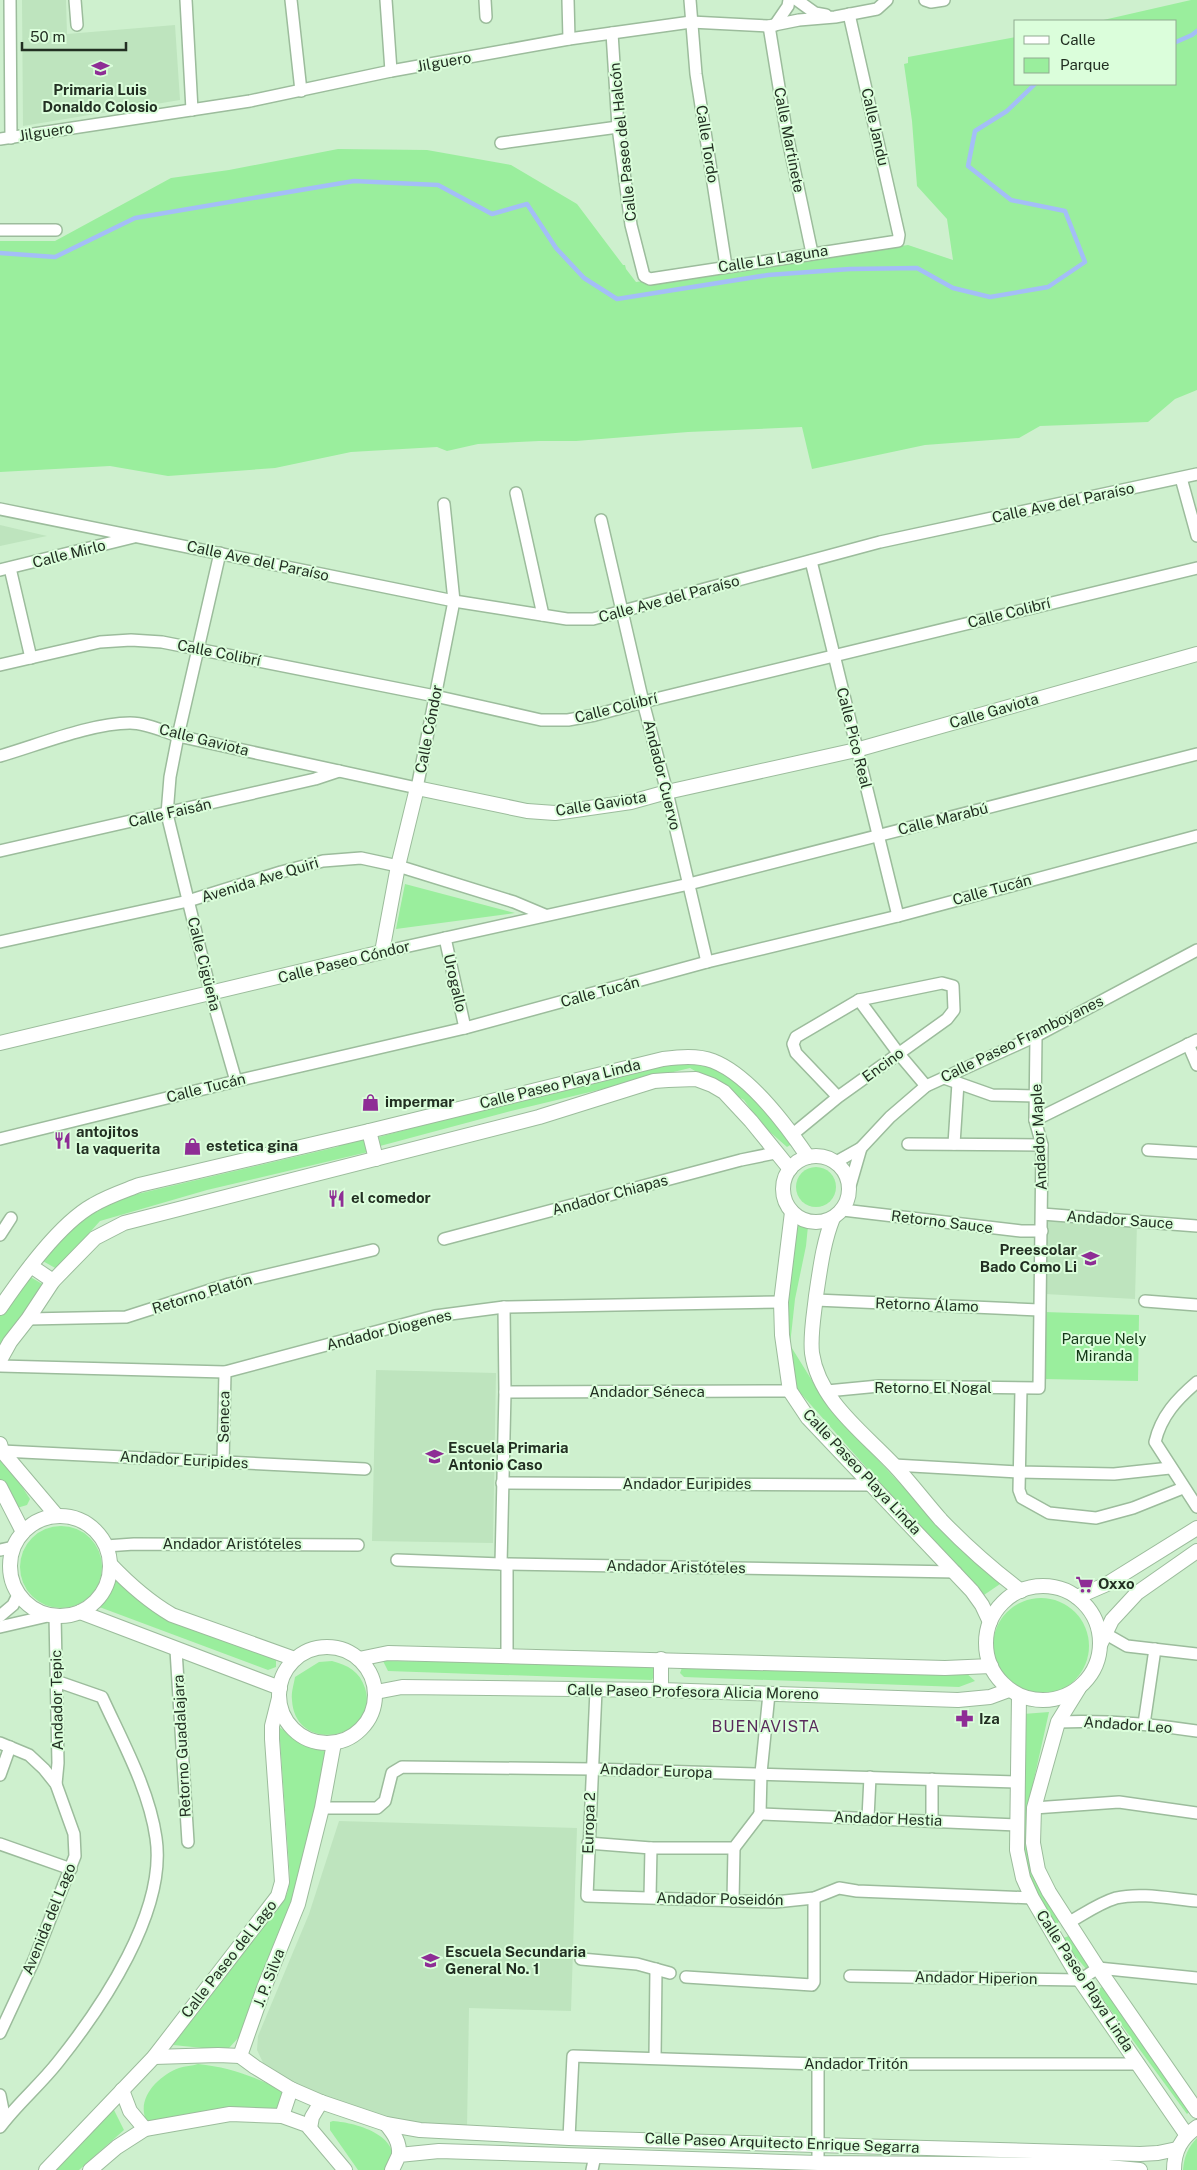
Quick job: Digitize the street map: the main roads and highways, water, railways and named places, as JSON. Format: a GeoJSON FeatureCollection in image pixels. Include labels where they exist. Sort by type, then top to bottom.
{"type":"FeatureCollection","features":[{"type":"Feature","properties":{"kind":"waterway"},"geometry":{"type":"LineString","coordinates":[[1177,42],[1197,31]]}},
{"type":"Feature","properties":{"kind":"waterway"},"geometry":{"type":"LineString","coordinates":[[0,253],[55,257],[135,218],[354,181],[438,185],[492,214],[527,204],[556,248],[584,278],[617,299],[768,275],[850,269],[917,268],[953,288],[990,297],[1048,287],[1085,262],[1065,211],[1011,200],[968,166],[975,131],[1007,111],[1034,85]]}},
{"type":"Feature","properties":{"kind":"place","name":"Primaria Luis Donaldo Colosio"},"geometry":{"type":"Point","coordinates":[100,69]}},
{"type":"Feature","properties":{"kind":"place","name":"impermar"},"geometry":{"type":"Point","coordinates":[371,1102]}},
{"type":"Feature","properties":{"kind":"place","name":"antojitos la vaquerita"},"geometry":{"type":"Point","coordinates":[62,1141]}},
{"type":"Feature","properties":{"kind":"place","name":"estetica gina"},"geometry":{"type":"Point","coordinates":[192,1146]}},
{"type":"Feature","properties":{"kind":"place","name":"el comedor"},"geometry":{"type":"Point","coordinates":[337,1198]}},
{"type":"Feature","properties":{"kind":"place","name":"Preescolar Bado Como Li"},"geometry":{"type":"Point","coordinates":[1091,1259]}},
{"type":"Feature","properties":{"kind":"place","name":"Escuela Primaria Antonio Caso"},"geometry":{"type":"Point","coordinates":[434,1457]}},
{"type":"Feature","properties":{"kind":"place","name":"Oxxo"},"geometry":{"type":"Point","coordinates":[1084,1584]}},
{"type":"Feature","properties":{"kind":"place","name":"Iza"},"geometry":{"type":"Point","coordinates":[965,1719]}},
{"type":"Feature","properties":{"kind":"place","name":"Escuela Secundaria General No. 1"},"geometry":{"type":"Point","coordinates":[431,1961]}},
{"type":"Feature","properties":{"kind":"district","name":"BUENAVISTA"},"geometry":{"type":"Point","coordinates":[766,1726]}},
{"type":"Feature","properties":{"kind":"park label","name":"Parque Nely Miranda"},"geometry":{"type":"Point","coordinates":[1104,1348]}}]}
